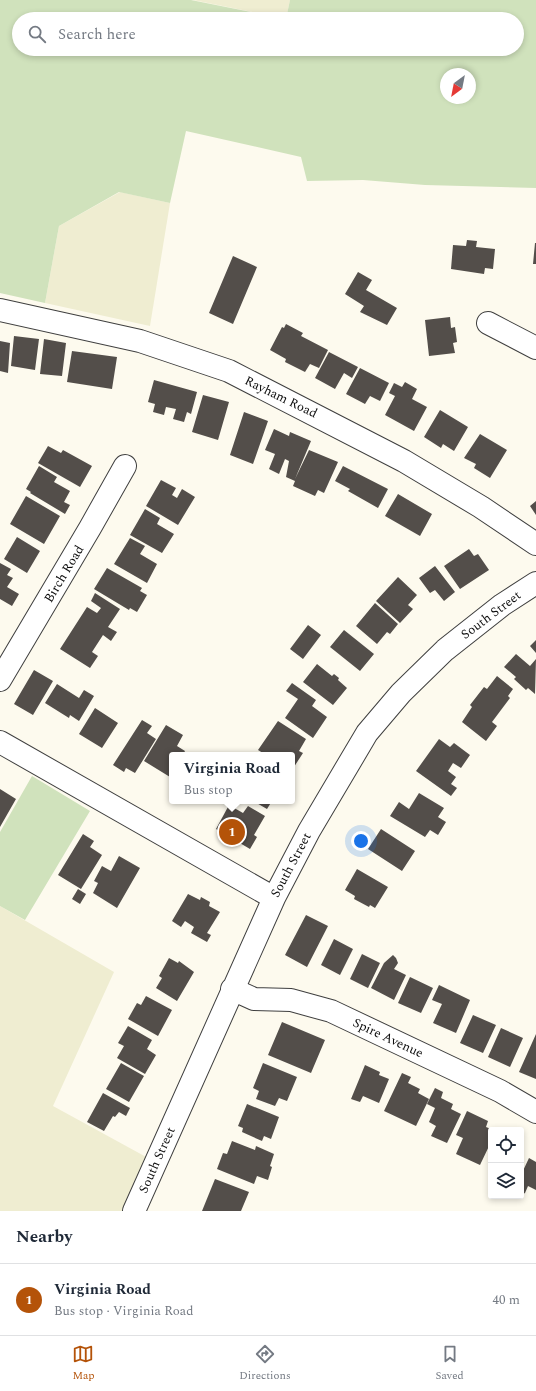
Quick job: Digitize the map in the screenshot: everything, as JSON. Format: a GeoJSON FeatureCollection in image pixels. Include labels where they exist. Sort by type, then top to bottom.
{"type":"FeatureCollection","features":[{"type":"Feature","properties":{"kind":"street","name":"Rayham Road"},"geometry":{"type":"LineString","coordinates":[[0,310],[140,341],[229,371],[404,461],[481,507],[536,544]]}},
{"type":"Feature","properties":{"kind":"street"},"geometry":{"type":"LineString","coordinates":[[488,323],[536,348]]}},
{"type":"Feature","properties":{"kind":"street","name":"Birch Road"},"geometry":{"type":"LineString","coordinates":[[0,680],[125,466]]}},
{"type":"Feature","properties":{"kind":"street","name":"South Street"},"geometry":{"type":"LineString","coordinates":[[134,1211],[274,898],[332,792],[372,727],[401,693],[445,650],[502,605],[536,582]]}},
{"type":"Feature","properties":{"kind":"street"},"geometry":{"type":"LineString","coordinates":[[0,742],[274,898]]}},
{"type":"Feature","properties":{"kind":"street","name":"Spire Avenue"},"geometry":{"type":"LineString","coordinates":[[232,989],[254,999],[291,1000],[330,1011],[500,1091],[536,1112]]}},
{"type":"Feature","properties":{"kind":"shaded area"},"geometry":{"type":"Polygon","coordinates":[[[193,0],[290,0],[287,12],[252,12],[193,0]]]}},
{"type":"Feature","properties":{"kind":"shaded area"},"geometry":{"type":"Polygon","coordinates":[[[120,192],[170,203],[150,326],[45,303],[59,226],[120,192]]]}},
{"type":"Feature","properties":{"kind":"shaded area"},"geometry":{"type":"Polygon","coordinates":[[[0,906],[114,972],[53,1106],[148,1158],[126,1211],[0,1211],[0,906]]]}},
{"type":"Feature","properties":{"kind":"green space"},"geometry":{"type":"Polygon","coordinates":[[[0,0],[191,0],[251,12],[12,12],[12,56],[524,56],[524,12],[287,12],[290,0],[536,0],[536,188],[425,185],[363,180],[307,181],[301,157],[186,131],[170,203],[119,192],[59,226],[45,303],[0,293],[0,0]]]}},
{"type":"Feature","properties":{"kind":"green space"},"geometry":{"type":"Polygon","coordinates":[[[32,776],[90,811],[25,920],[0,906],[0,832],[32,776]]]}},
{"type":"Feature","properties":{"kind":"building"},"geometry":{"type":"Polygon","coordinates":[[[467,240],[477,241],[476,247],[495,249],[493,269],[485,268],[484,274],[451,269],[453,245],[466,246],[467,240]]]}},
{"type":"Feature","properties":{"kind":"building"},"geometry":{"type":"Polygon","coordinates":[[[535,243],[536,264],[533,264],[535,243]]]}},
{"type":"Feature","properties":{"kind":"building"},"geometry":{"type":"Polygon","coordinates":[[[233,256],[257,267],[233,324],[209,313],[233,256]]]}},
{"type":"Feature","properties":{"kind":"building"},"geometry":{"type":"Polygon","coordinates":[[[358,272],[372,280],[366,290],[397,308],[387,325],[360,312],[364,306],[345,294],[358,272]]]}},
{"type":"Feature","properties":{"kind":"building"},"geometry":{"type":"Polygon","coordinates":[[[450,317],[451,328],[455,327],[457,342],[453,343],[455,353],[429,356],[425,320],[450,317]]]}},
{"type":"Feature","properties":{"kind":"building"},"geometry":{"type":"Polygon","coordinates":[[[286,324],[303,333],[301,336],[328,350],[319,368],[310,364],[305,372],[285,362],[286,359],[270,350],[282,327],[284,328],[286,324]]]}},
{"type":"Feature","properties":{"kind":"building"},"geometry":{"type":"Polygon","coordinates":[[[14,336],[39,339],[35,370],[11,366],[14,336]]]}},
{"type":"Feature","properties":{"kind":"building"},"geometry":{"type":"Polygon","coordinates":[[[44,339],[66,343],[62,376],[40,374],[44,339]]]}},
{"type":"Feature","properties":{"kind":"building"},"geometry":{"type":"Polygon","coordinates":[[[0,341],[10,343],[8,373],[0,371],[0,341]]]}},
{"type":"Feature","properties":{"kind":"building"},"geometry":{"type":"Polygon","coordinates":[[[72,351],[117,357],[112,389],[67,382],[72,351]]]}},
{"type":"Feature","properties":{"kind":"building"},"geometry":{"type":"Polygon","coordinates":[[[329,352],[358,367],[352,378],[344,373],[335,389],[315,378],[329,352]]]}},
{"type":"Feature","properties":{"kind":"building"},"geometry":{"type":"Polygon","coordinates":[[[360,368],[389,383],[380,401],[370,396],[365,404],[346,394],[360,368]]]}},
{"type":"Feature","properties":{"kind":"building"},"geometry":{"type":"Polygon","coordinates":[[[154,380],[197,392],[191,414],[187,412],[184,422],[173,419],[176,409],[166,407],[164,415],[153,412],[155,404],[148,402],[154,380]]]}},
{"type":"Feature","properties":{"kind":"building"},"geometry":{"type":"Polygon","coordinates":[[[405,382],[417,389],[412,399],[427,407],[414,431],[385,415],[395,396],[389,393],[394,383],[402,387],[405,382]]]}},
{"type":"Feature","properties":{"kind":"building"},"geometry":{"type":"Polygon","coordinates":[[[203,395],[229,402],[218,440],[192,432],[203,395]]]}},
{"type":"Feature","properties":{"kind":"building"},"geometry":{"type":"Polygon","coordinates":[[[440,410],[468,427],[454,451],[443,444],[441,448],[424,437],[440,410]]]}},
{"type":"Feature","properties":{"kind":"building"},"geometry":{"type":"Polygon","coordinates":[[[244,412],[268,421],[253,464],[230,455],[244,412]]]}},
{"type":"Feature","properties":{"kind":"building"},"geometry":{"type":"Polygon","coordinates":[[[274,429],[289,436],[290,432],[311,441],[295,479],[309,450],[338,462],[324,493],[318,490],[315,496],[293,486],[295,481],[286,477],[289,461],[285,459],[279,474],[269,469],[275,454],[265,450],[274,429]]]}},
{"type":"Feature","properties":{"kind":"building"},"geometry":{"type":"Polygon","coordinates":[[[480,434],[507,450],[490,478],[474,468],[476,464],[464,458],[480,434]]]}},
{"type":"Feature","properties":{"kind":"building"},"geometry":{"type":"Polygon","coordinates":[[[48,446],[61,453],[63,450],[92,466],[80,487],[38,463],[48,446]]]}},
{"type":"Feature","properties":{"kind":"building"},"geometry":{"type":"Polygon","coordinates":[[[39,466],[57,477],[54,482],[70,491],[64,502],[70,505],[65,514],[30,493],[31,492],[26,489],[39,466]]]}},
{"type":"Feature","properties":{"kind":"building"},"geometry":{"type":"Polygon","coordinates":[[[343,466],[388,489],[378,508],[348,491],[350,489],[335,481],[343,466]]]}},
{"type":"Feature","properties":{"kind":"building"},"geometry":{"type":"Polygon","coordinates":[[[161,480],[176,488],[172,495],[177,498],[182,489],[195,497],[178,525],[146,506],[161,480]]]}},
{"type":"Feature","properties":{"kind":"building"},"geometry":{"type":"Polygon","coordinates":[[[398,494],[432,514],[420,536],[385,516],[398,494]]]}},
{"type":"Feature","properties":{"kind":"building"},"geometry":{"type":"Polygon","coordinates":[[[26,496],[60,516],[44,544],[10,524],[26,496]]]}},
{"type":"Feature","properties":{"kind":"building"},"geometry":{"type":"Polygon","coordinates":[[[536,501],[536,515],[530,506],[536,501]]]}},
{"type":"Feature","properties":{"kind":"building"},"geometry":{"type":"Polygon","coordinates":[[[145,509],[160,518],[157,524],[174,534],[162,553],[130,535],[145,509]]]}},
{"type":"Feature","properties":{"kind":"building"},"geometry":{"type":"Polygon","coordinates":[[[17,537],[40,551],[27,573],[4,559],[17,537]]]}},
{"type":"Feature","properties":{"kind":"building"},"geometry":{"type":"Polygon","coordinates":[[[130,538],[145,546],[140,554],[157,564],[147,583],[114,564],[130,538]]]}},
{"type":"Feature","properties":{"kind":"building"},"geometry":{"type":"Polygon","coordinates":[[[469,549],[474,556],[478,554],[489,570],[460,589],[444,566],[469,549]]]}},
{"type":"Feature","properties":{"kind":"building"},"geometry":{"type":"Polygon","coordinates":[[[0,563],[11,569],[7,575],[13,578],[7,587],[19,594],[12,606],[0,599],[0,563]]]}},
{"type":"Feature","properties":{"kind":"building"},"geometry":{"type":"Polygon","coordinates":[[[435,566],[455,592],[444,601],[435,590],[430,593],[419,578],[435,566]]]}},
{"type":"Feature","properties":{"kind":"building"},"geometry":{"type":"Polygon","coordinates":[[[107,568],[142,588],[140,591],[147,595],[137,612],[130,608],[129,610],[94,589],[107,568]]]}},
{"type":"Feature","properties":{"kind":"building"},"geometry":{"type":"Polygon","coordinates":[[[398,577],[417,595],[408,605],[413,609],[400,623],[376,601],[398,577]]]}},
{"type":"Feature","properties":{"kind":"building"},"geometry":{"type":"Polygon","coordinates":[[[95,593],[120,609],[108,627],[117,632],[111,641],[103,635],[92,652],[98,656],[90,668],[60,649],[87,607],[97,613],[101,608],[91,601],[95,593]]]}},
{"type":"Feature","properties":{"kind":"building"},"geometry":{"type":"Polygon","coordinates":[[[375,603],[398,624],[390,634],[387,632],[377,644],[356,626],[375,603]]]}},
{"type":"Feature","properties":{"kind":"building"},"geometry":{"type":"Polygon","coordinates":[[[308,625],[321,635],[303,659],[290,649],[308,625]]]}},
{"type":"Feature","properties":{"kind":"building"},"geometry":{"type":"Polygon","coordinates":[[[344,630],[374,654],[360,671],[330,647],[344,630]]]}},
{"type":"Feature","properties":{"kind":"building"},"geometry":{"type":"Polygon","coordinates":[[[536,640],[536,653],[530,646],[536,640]]]}},
{"type":"Feature","properties":{"kind":"building"},"geometry":{"type":"Polygon","coordinates":[[[516,654],[530,666],[536,659],[535,694],[528,688],[526,690],[514,679],[516,677],[504,667],[516,654]]]}},
{"type":"Feature","properties":{"kind":"building"},"geometry":{"type":"Polygon","coordinates":[[[317,664],[332,676],[334,674],[339,678],[338,680],[347,688],[333,705],[303,682],[317,664]]]}},
{"type":"Feature","properties":{"kind":"building"},"geometry":{"type":"Polygon","coordinates":[[[34,670],[53,681],[33,715],[14,704],[34,670]]]}},
{"type":"Feature","properties":{"kind":"building"},"geometry":{"type":"Polygon","coordinates":[[[497,676],[513,689],[508,696],[510,698],[492,722],[497,726],[486,741],[462,722],[472,707],[470,705],[484,687],[487,689],[497,676]]]}},
{"type":"Feature","properties":{"kind":"building"},"geometry":{"type":"Polygon","coordinates":[[[292,683],[316,700],[312,706],[327,717],[313,738],[285,718],[298,699],[286,691],[292,683]]]}},
{"type":"Feature","properties":{"kind":"building"},"geometry":{"type":"Polygon","coordinates":[[[57,684],[79,698],[84,690],[94,696],[79,721],[70,715],[69,718],[45,703],[57,684]]]}},
{"type":"Feature","properties":{"kind":"building"},"geometry":{"type":"Polygon","coordinates":[[[95,708],[118,723],[102,748],[79,734],[95,708]]]}},
{"type":"Feature","properties":{"kind":"building"},"geometry":{"type":"Polygon","coordinates":[[[142,720],[152,726],[147,733],[156,739],[135,773],[126,768],[124,772],[113,765],[142,720]]]}},
{"type":"Feature","properties":{"kind":"building"},"geometry":{"type":"Polygon","coordinates":[[[278,721],[306,739],[299,751],[303,753],[295,765],[295,752],[261,752],[258,750],[278,721]]]}},
{"type":"Feature","properties":{"kind":"building"},"geometry":{"type":"Polygon","coordinates":[[[166,725],[183,735],[177,746],[184,752],[169,752],[169,776],[144,761],[166,725]]]}},
{"type":"Feature","properties":{"kind":"building"},"geometry":{"type":"Polygon","coordinates":[[[439,739],[450,747],[454,743],[470,755],[461,768],[453,763],[448,771],[456,777],[451,784],[457,788],[451,796],[416,771],[439,739]]]}},
{"type":"Feature","properties":{"kind":"building"},"geometry":{"type":"Polygon","coordinates":[[[0,789],[16,799],[0,827],[0,789]]]}},
{"type":"Feature","properties":{"kind":"building"},"geometry":{"type":"Polygon","coordinates":[[[419,793],[444,808],[438,817],[446,822],[438,835],[430,830],[425,837],[390,816],[399,802],[409,809],[419,793]]]}},
{"type":"Feature","properties":{"kind":"building"},"geometry":{"type":"Polygon","coordinates":[[[258,804],[270,804],[267,809],[258,804]]]}},
{"type":"Feature","properties":{"kind":"building"},"geometry":{"type":"Polygon","coordinates":[[[229,805],[243,813],[248,806],[265,816],[254,835],[257,837],[250,849],[216,829],[229,805]]]}},
{"type":"Feature","properties":{"kind":"building"},"geometry":{"type":"Polygon","coordinates":[[[381,829],[415,851],[402,871],[368,849],[381,829]]]}},
{"type":"Feature","properties":{"kind":"building"},"geometry":{"type":"Polygon","coordinates":[[[83,834],[94,841],[90,847],[102,855],[81,889],[58,875],[83,834]]]}},
{"type":"Feature","properties":{"kind":"building"},"geometry":{"type":"Polygon","coordinates":[[[119,856],[140,868],[117,908],[93,893],[98,883],[94,881],[102,866],[111,871],[119,856]]]}},
{"type":"Feature","properties":{"kind":"building"},"geometry":{"type":"Polygon","coordinates":[[[357,869],[388,887],[375,908],[370,905],[369,907],[354,899],[355,896],[345,890],[357,869]]]}},
{"type":"Feature","properties":{"kind":"building"},"geometry":{"type":"Polygon","coordinates":[[[78,889],[86,894],[80,904],[72,899],[78,889]]]}},
{"type":"Feature","properties":{"kind":"building"},"geometry":{"type":"Polygon","coordinates":[[[188,894],[200,900],[201,897],[210,902],[209,906],[220,912],[207,933],[211,935],[207,942],[191,933],[194,927],[185,921],[181,927],[172,921],[188,894]]]}},
{"type":"Feature","properties":{"kind":"building"},"geometry":{"type":"Polygon","coordinates":[[[306,915],[328,926],[307,967],[285,955],[306,915]]]}},
{"type":"Feature","properties":{"kind":"building"},"geometry":{"type":"Polygon","coordinates":[[[334,939],[353,949],[340,975],[321,965],[334,939]]]}},
{"type":"Feature","properties":{"kind":"building"},"geometry":{"type":"Polygon","coordinates":[[[362,954],[380,963],[368,988],[350,979],[362,954]]]}},
{"type":"Feature","properties":{"kind":"building"},"geometry":{"type":"Polygon","coordinates":[[[393,955],[398,963],[394,969],[406,975],[394,1000],[371,988],[384,963],[393,955]]]}},
{"type":"Feature","properties":{"kind":"building"},"geometry":{"type":"Polygon","coordinates":[[[169,958],[178,963],[179,961],[194,972],[177,1001],[156,988],[162,978],[159,976],[169,958]]]}},
{"type":"Feature","properties":{"kind":"building"},"geometry":{"type":"Polygon","coordinates":[[[410,977],[433,988],[421,1013],[398,1003],[410,977]]]}},
{"type":"Feature","properties":{"kind":"building"},"geometry":{"type":"Polygon","coordinates":[[[439,985],[470,1000],[456,1033],[433,1023],[442,1004],[432,1000],[439,985]]]}},
{"type":"Feature","properties":{"kind":"building"},"geometry":{"type":"Polygon","coordinates":[[[146,996],[172,1010],[158,1036],[128,1019],[137,1003],[141,1005],[146,996]]]}},
{"type":"Feature","properties":{"kind":"building"},"geometry":{"type":"Polygon","coordinates":[[[473,1015],[496,1025],[483,1053],[460,1043],[473,1015]]]}},
{"type":"Feature","properties":{"kind":"building"},"geometry":{"type":"Polygon","coordinates":[[[282,1022],[325,1040],[311,1073],[268,1055],[282,1022]]]}},
{"type":"Feature","properties":{"kind":"building"},"geometry":{"type":"Polygon","coordinates":[[[128,1026],[152,1040],[147,1049],[156,1055],[145,1074],[117,1058],[124,1046],[118,1043],[128,1026]]]}},
{"type":"Feature","properties":{"kind":"building"},"geometry":{"type":"Polygon","coordinates":[[[501,1028],[523,1038],[510,1067],[488,1057],[501,1028]]]}},
{"type":"Feature","properties":{"kind":"building"},"geometry":{"type":"Polygon","coordinates":[[[536,1034],[536,1079],[519,1072],[536,1034]]]}},
{"type":"Feature","properties":{"kind":"building"},"geometry":{"type":"Polygon","coordinates":[[[121,1063],[144,1076],[129,1102],[106,1089],[121,1063]]]}},
{"type":"Feature","properties":{"kind":"building"},"geometry":{"type":"Polygon","coordinates":[[[263,1063],[297,1077],[287,1101],[279,1098],[275,1106],[256,1099],[259,1091],[253,1088],[263,1063]]]}},
{"type":"Feature","properties":{"kind":"building"},"geometry":{"type":"Polygon","coordinates":[[[365,1065],[380,1072],[379,1075],[389,1079],[379,1103],[363,1096],[360,1102],[351,1099],[365,1065]]]}},
{"type":"Feature","properties":{"kind":"building"},"geometry":{"type":"Polygon","coordinates":[[[402,1073],[411,1077],[408,1083],[420,1089],[418,1093],[429,1099],[416,1126],[384,1111],[402,1073]]]}},
{"type":"Feature","properties":{"kind":"building"},"geometry":{"type":"Polygon","coordinates":[[[435,1088],[443,1092],[441,1098],[453,1104],[451,1109],[461,1114],[447,1143],[431,1136],[436,1126],[429,1122],[435,1108],[427,1104],[435,1088]]]}},
{"type":"Feature","properties":{"kind":"building"},"geometry":{"type":"Polygon","coordinates":[[[103,1093],[130,1108],[126,1116],[119,1112],[115,1117],[113,1116],[104,1131],[87,1122],[103,1093]]]}},
{"type":"Feature","properties":{"kind":"building"},"geometry":{"type":"Polygon","coordinates":[[[247,1104],[279,1117],[271,1139],[264,1136],[262,1141],[242,1132],[243,1128],[238,1126],[247,1104]]]}},
{"type":"Feature","properties":{"kind":"building"},"geometry":{"type":"Polygon","coordinates":[[[467,1111],[488,1121],[486,1127],[488,1128],[488,1148],[480,1165],[456,1154],[463,1138],[456,1135],[467,1111]]]}},
{"type":"Feature","properties":{"kind":"building"},"geometry":{"type":"Polygon","coordinates":[[[232,1141],[255,1150],[256,1146],[274,1154],[268,1180],[257,1176],[254,1184],[217,1169],[223,1153],[227,1154],[232,1141]]]}},
{"type":"Feature","properties":{"kind":"building"},"geometry":{"type":"Polygon","coordinates":[[[529,1158],[536,1162],[536,1190],[528,1186],[524,1194],[524,1169],[529,1158]]]}},
{"type":"Feature","properties":{"kind":"building"},"geometry":{"type":"Polygon","coordinates":[[[215,1179],[249,1192],[241,1211],[202,1211],[215,1179]]]}},
{"type":"Feature","properties":{"kind":"place","name":"Virginia Road"},"geometry":{"type":"Point","coordinates":[232,832]}}]}
